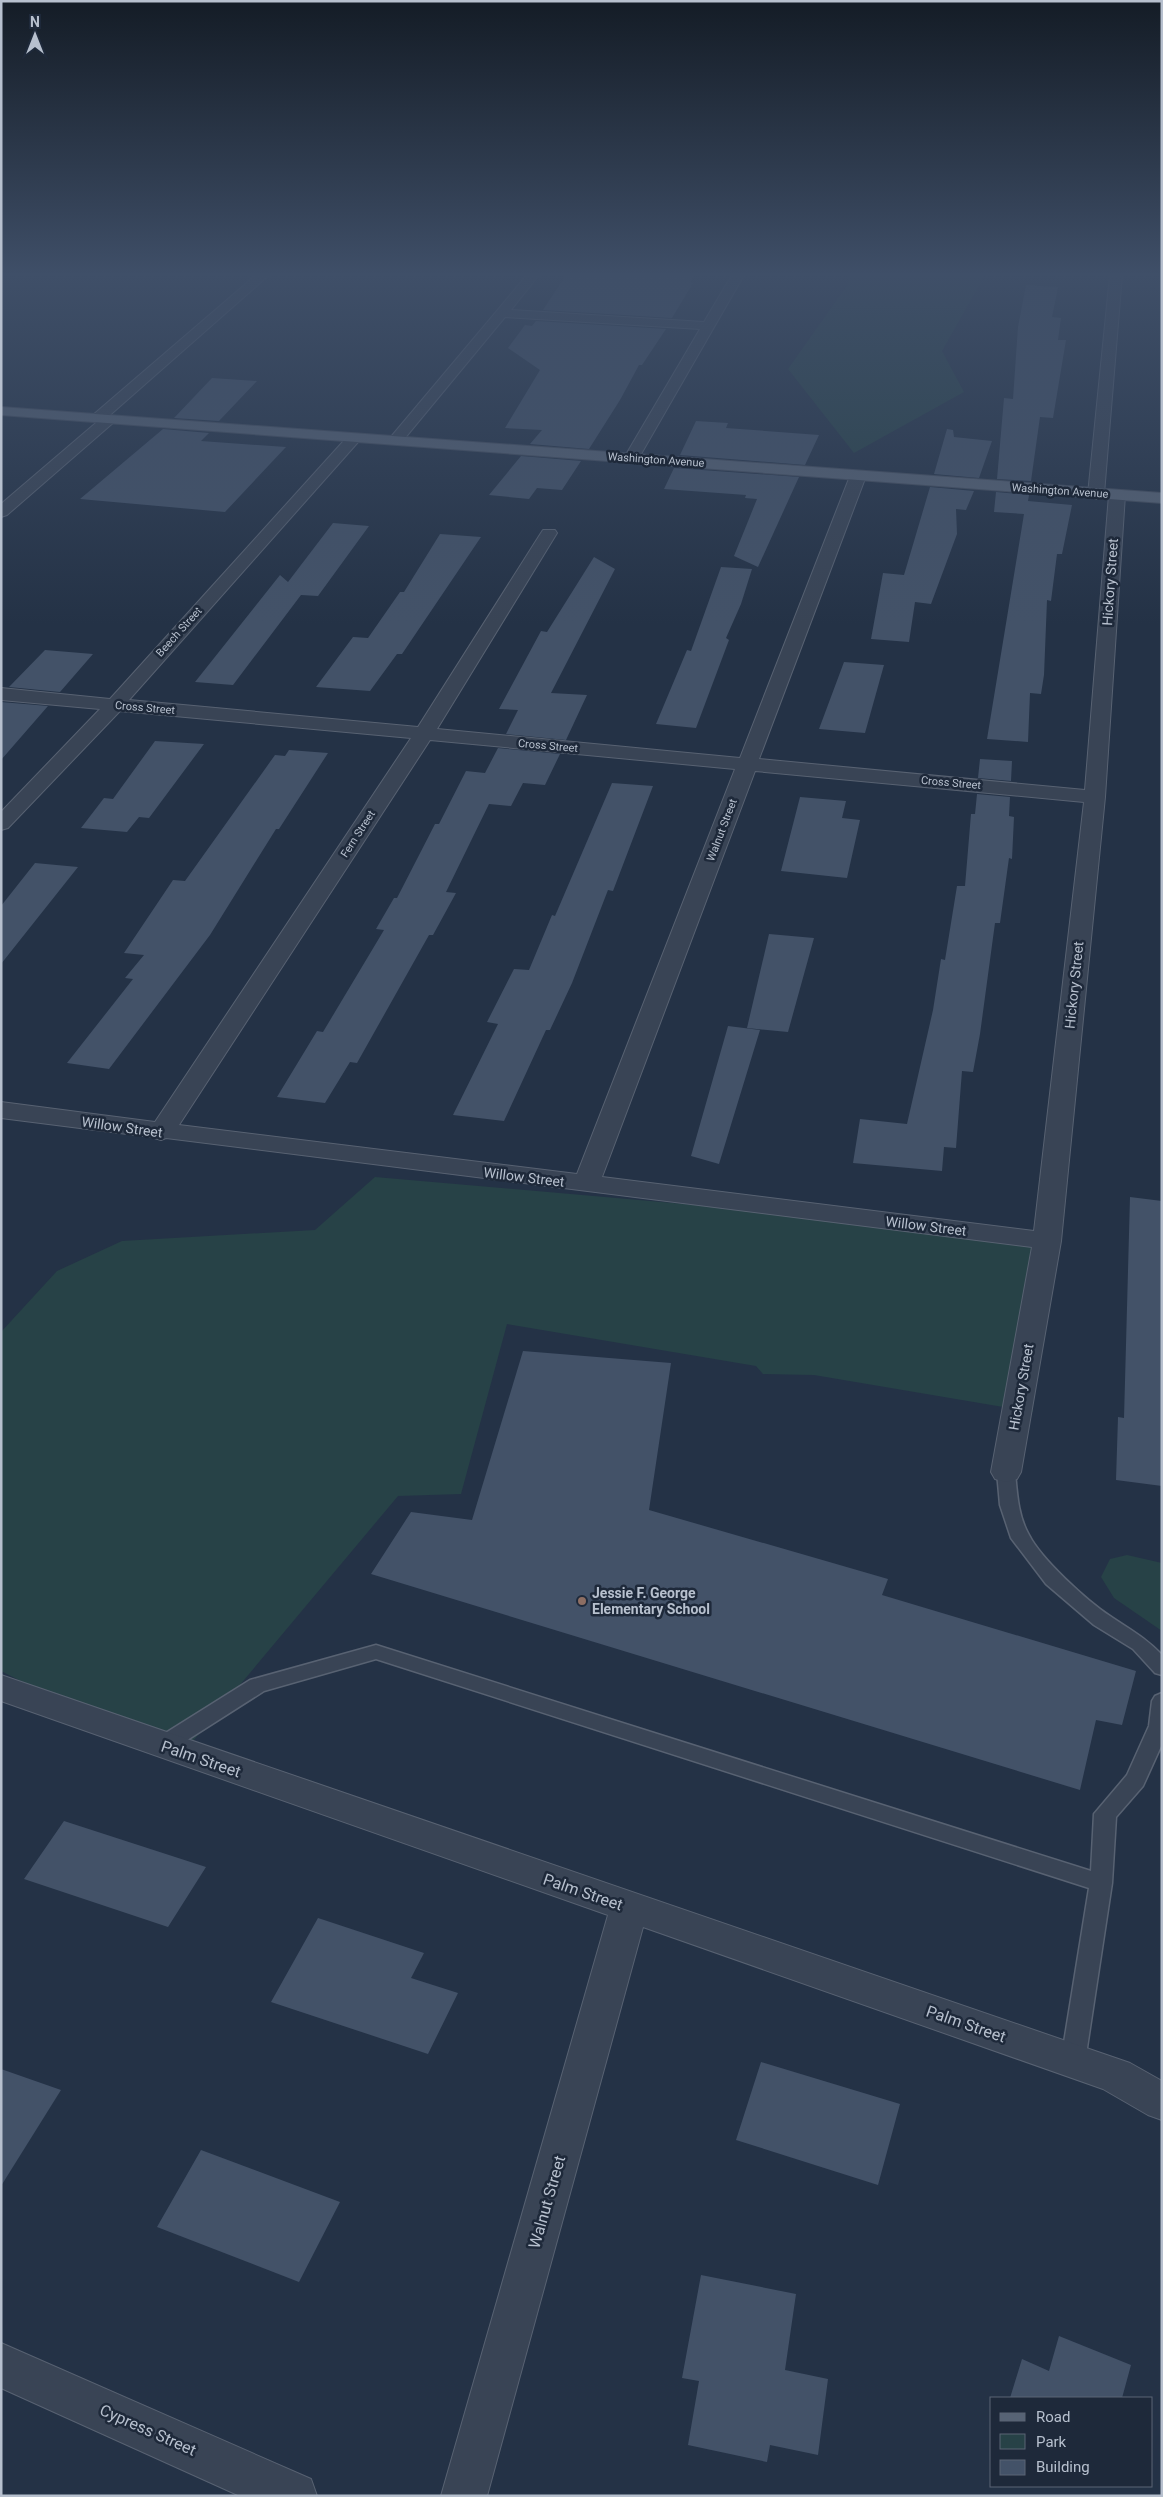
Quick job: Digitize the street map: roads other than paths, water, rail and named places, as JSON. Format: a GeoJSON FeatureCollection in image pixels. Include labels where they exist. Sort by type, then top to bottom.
{"type":"FeatureCollection","features":[{"type":"Feature","properties":{"kind":"main road","name":"Washington Avenue"},"geometry":{"type":"LineString","coordinates":[[1,411],[1162,498]]}},
{"type":"Feature","properties":{"kind":"street"},"geometry":{"type":"LineString","coordinates":[[1,512],[134,392]]}},
{"type":"Feature","properties":{"kind":"street"},"geometry":{"type":"LineString","coordinates":[[395,440],[435,392]]}},
{"type":"Feature","properties":{"kind":"street"},"geometry":{"type":"LineString","coordinates":[[632,458],[670,392]]}},
{"type":"Feature","properties":{"kind":"street","name":"Hickory Street"},"geometry":{"type":"LineString","coordinates":[[1006,1472],[1047,1241],[1095,796],[1111,392]]}},
{"type":"Feature","properties":{"kind":"street","name":"Beech Street"},"geometry":{"type":"LineString","coordinates":[[1,824],[114,705],[354,438]]}},
{"type":"Feature","properties":{"kind":"street","name":"Walnut Street"},"geometry":{"type":"LineString","coordinates":[[586,1184],[858,476]]}},
{"type":"Feature","properties":{"kind":"street","name":"Fern Street"},"geometry":{"type":"LineString","coordinates":[[161,1132],[424,734],[550,533]]}},
{"type":"Feature","properties":{"kind":"street","name":"Cross Street"},"geometry":{"type":"LineString","coordinates":[[1,694],[1095,796]]}},
{"type":"Feature","properties":{"kind":"street","name":"Willow Street"},"geometry":{"type":"LineString","coordinates":[[1,1110],[161,1132],[1047,1241]]}},
{"type":"Feature","properties":{"kind":"street","name":"Palm Street"},"geometry":{"type":"LineString","coordinates":[[1,1688],[163,1746],[1116,2076],[1162,2102]]}},
{"type":"Feature","properties":{"kind":"street","name":"Walnut Street"},"geometry":{"type":"LineString","coordinates":[[464,2496],[629,1908]]}},
{"type":"Feature","properties":{"kind":"street","name":"Cypress Street"},"geometry":{"type":"LineString","coordinates":[[1,2365],[294,2496]]}},
{"type":"Feature","properties":{"kind":"lane"},"geometry":{"type":"LineString","coordinates":[[1006,1472],[1009,1505],[1020,1538],[1053,1579],[1102,1620],[1140,1644],[1162,1668]]}},
{"type":"Feature","properties":{"kind":"lane"},"geometry":{"type":"LineString","coordinates":[[163,1746],[257,1685],[376,1652],[1101,1883]]}},
{"type":"Feature","properties":{"kind":"lane"},"geometry":{"type":"LineString","coordinates":[[1073,2061],[1101,1883],[1105,1814],[1136,1780],[1158,1726],[1162,1701]]}},
{"type":"Feature","properties":{"kind":"place","name":"Jessie F. George Elementary School"},"geometry":{"type":"Point","coordinates":[582,1601]}}]}
